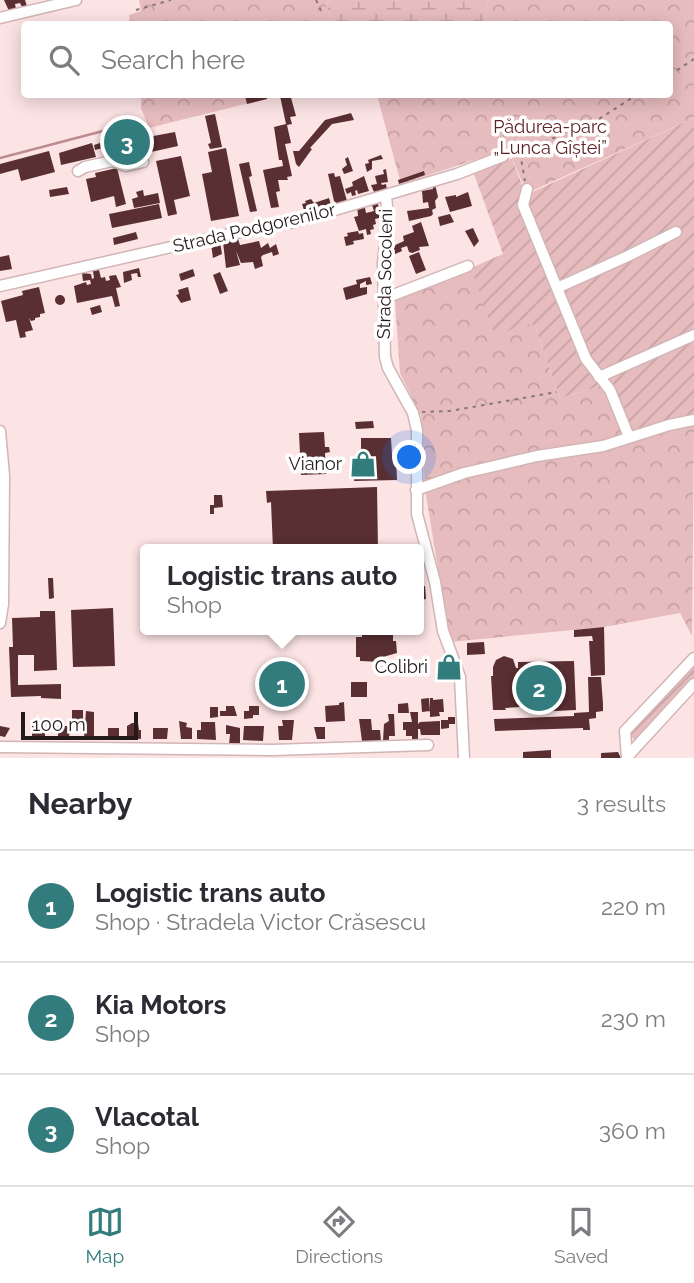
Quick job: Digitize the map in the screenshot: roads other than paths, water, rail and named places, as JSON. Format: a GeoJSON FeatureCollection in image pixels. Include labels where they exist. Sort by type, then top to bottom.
{"type":"FeatureCollection","features":[{"type":"Feature","properties":{"kind":"street"},"geometry":{"type":"LineString","coordinates":[[0,18],[76,0]]}},
{"type":"Feature","properties":{"kind":"street","name":"Strada Podgorenilor"},"geometry":{"type":"LineString","coordinates":[[0,286],[215,237],[294,222],[457,174],[503,156]]}},
{"type":"Feature","properties":{"kind":"street"},"geometry":{"type":"LineString","coordinates":[[78,171],[112,161],[126,166],[143,162]]}},
{"type":"Feature","properties":{"kind":"street"},"geometry":{"type":"LineString","coordinates":[[527,189],[523,205],[586,359],[610,390],[629,437]]}},
{"type":"Feature","properties":{"kind":"street","name":"Strada Socoleni"},"geometry":{"type":"LineString","coordinates":[[386,196],[388,217],[383,263],[385,357],[415,422],[418,450],[417,514],[435,582],[443,631],[460,677],[464,758]]}},
{"type":"Feature","properties":{"kind":"street"},"geometry":{"type":"LineString","coordinates":[[557,288],[676,232]]}},
{"type":"Feature","properties":{"kind":"street"},"geometry":{"type":"LineString","coordinates":[[383,299],[468,266]]}},
{"type":"Feature","properties":{"kind":"street"},"geometry":{"type":"LineString","coordinates":[[599,377],[694,335]]}},
{"type":"Feature","properties":{"kind":"street"},"geometry":{"type":"LineString","coordinates":[[416,489],[464,473],[537,456],[603,446],[694,420]]}},
{"type":"Feature","properties":{"kind":"street"},"geometry":{"type":"LineString","coordinates":[[0,431],[4,476],[0,623]]}},
{"type":"Feature","properties":{"kind":"street"},"geometry":{"type":"LineString","coordinates":[[626,758],[625,731],[694,657]]}},
{"type":"Feature","properties":{"kind":"street"},"geometry":{"type":"LineString","coordinates":[[626,758],[694,684]]}},
{"type":"Feature","properties":{"kind":"street"},"geometry":{"type":"LineString","coordinates":[[0,747],[272,754],[428,745]]}},
{"type":"Feature","properties":{"kind":"waterway"},"geometry":{"type":"LineString","coordinates":[[0,158],[141,121]]}},
{"type":"Feature","properties":{"kind":"place","name":"Vlacotal"},"geometry":{"type":"Point","coordinates":[127,142]}},
{"type":"Feature","properties":{"kind":"place","name":"Vianor"},"geometry":{"type":"Point","coordinates":[363,464]}},
{"type":"Feature","properties":{"kind":"place","name":"Colibri"},"geometry":{"type":"Point","coordinates":[449,667]}},
{"type":"Feature","properties":{"kind":"place","name":"Logistic trans auto"},"geometry":{"type":"Point","coordinates":[282,684]}},
{"type":"Feature","properties":{"kind":"place","name":"Kia Motors"},"geometry":{"type":"Point","coordinates":[539,688]}},
{"type":"Feature","properties":{"kind":"park label","name":"Pădurea-parc „Lunca Gîștei”"},"geometry":{"type":"Point","coordinates":[550,137]}}]}
